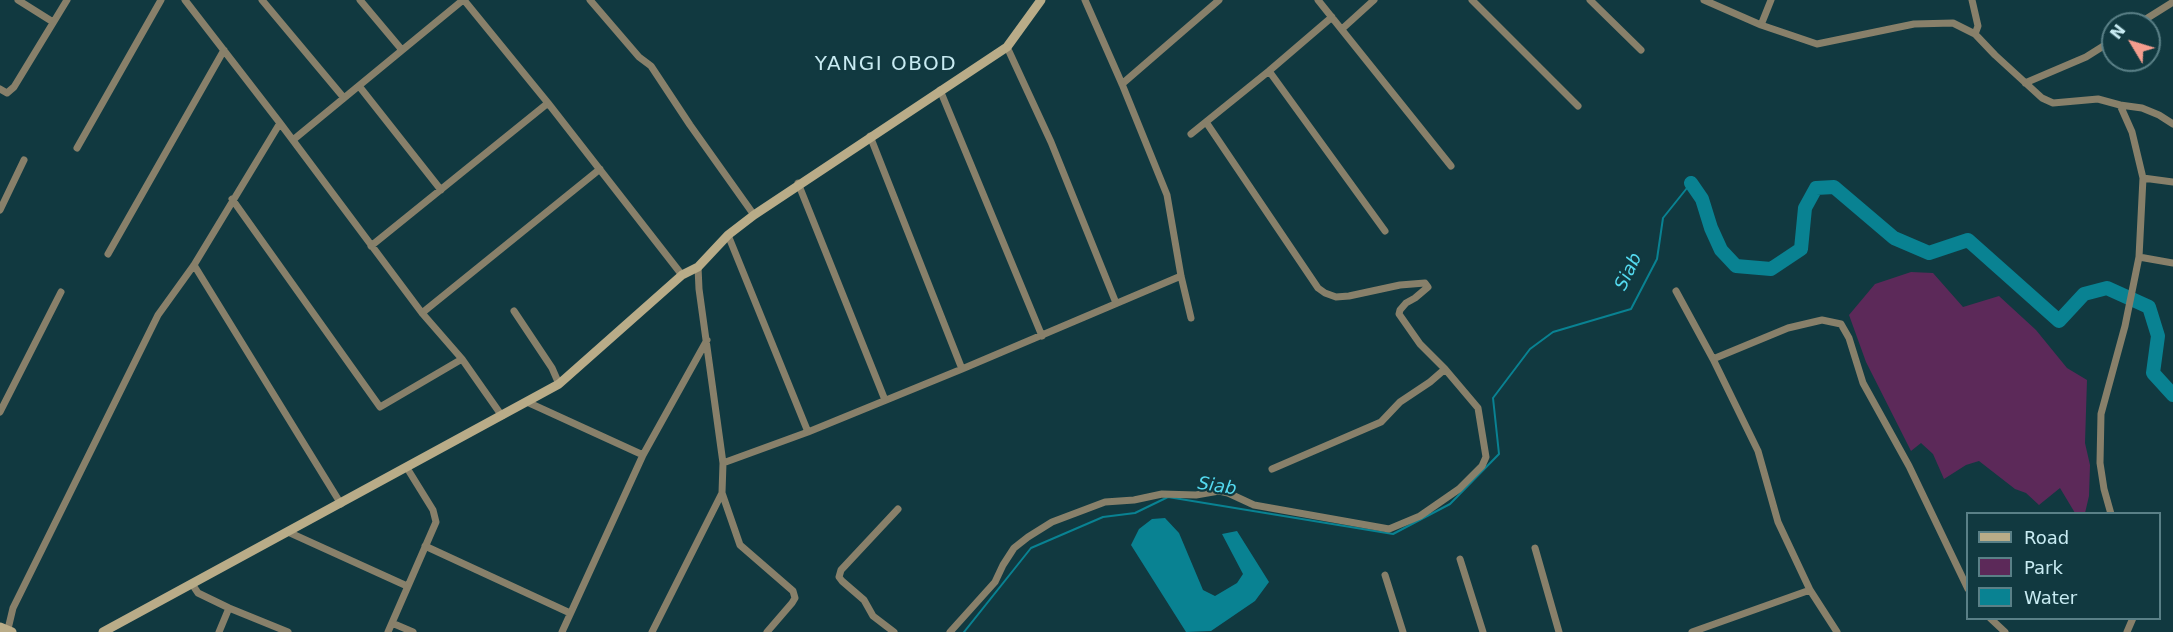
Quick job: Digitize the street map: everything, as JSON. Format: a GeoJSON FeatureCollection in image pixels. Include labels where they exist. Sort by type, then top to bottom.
{"type":"FeatureCollection","features":[{"type":"Feature","properties":{"kind":"street"},"geometry":{"type":"LineString","coordinates":[[18,0],[53,22]]}},
{"type":"Feature","properties":{"kind":"street"},"geometry":{"type":"LineString","coordinates":[[0,89],[7,93],[14,87],[67,0]]}},
{"type":"Feature","properties":{"kind":"street"},"geometry":{"type":"LineString","coordinates":[[77,148],[161,0]]}},
{"type":"Feature","properties":{"kind":"street"},"geometry":{"type":"LineString","coordinates":[[185,0],[422,313],[462,359],[502,416]]}},
{"type":"Feature","properties":{"kind":"street"},"geometry":{"type":"LineString","coordinates":[[262,0],[344,98]]}},
{"type":"Feature","properties":{"kind":"street"},"geometry":{"type":"LineString","coordinates":[[360,0],[402,50]]}},
{"type":"Feature","properties":{"kind":"street"},"geometry":{"type":"LineString","coordinates":[[293,140],[463,0],[548,103],[682,275]]}},
{"type":"Feature","properties":{"kind":"street"},"geometry":{"type":"LineString","coordinates":[[590,0],[639,57],[651,66],[754,214]]}},
{"type":"Feature","properties":{"kind":"street"},"geometry":{"type":"LineString","coordinates":[[103,632],[560,384],[682,275],[698,267],[728,235],[754,214],[1007,46],[1041,0]]}},
{"type":"Feature","properties":{"kind":"street"},"geometry":{"type":"LineString","coordinates":[[1085,0],[1167,195],[1191,318]]}},
{"type":"Feature","properties":{"kind":"street"},"geometry":{"type":"LineString","coordinates":[[1122,84],[1219,0]]}},
{"type":"Feature","properties":{"kind":"street"},"geometry":{"type":"LineString","coordinates":[[1318,0],[1451,166]]}},
{"type":"Feature","properties":{"kind":"street"},"geometry":{"type":"LineString","coordinates":[[1342,28],[1374,0]]}},
{"type":"Feature","properties":{"kind":"street"},"geometry":{"type":"LineString","coordinates":[[1472,0],[1578,106]]}},
{"type":"Feature","properties":{"kind":"street"},"geometry":{"type":"LineString","coordinates":[[1590,0],[1641,50]]}},
{"type":"Feature","properties":{"kind":"street"},"geometry":{"type":"LineString","coordinates":[[1704,0],[1761,25],[1817,44],[1914,24],[1953,22],[1975,34],[2042,98],[2053,103],[2098,99],[2142,108],[2173,124]]}},
{"type":"Feature","properties":{"kind":"street"},"geometry":{"type":"LineString","coordinates":[[1761,25],[1771,0]]}},
{"type":"Feature","properties":{"kind":"street"},"geometry":{"type":"LineString","coordinates":[[1972,0],[1978,26],[1975,34]]}},
{"type":"Feature","properties":{"kind":"street"},"geometry":{"type":"LineString","coordinates":[[2157,12],[2173,2]]}},
{"type":"Feature","properties":{"kind":"street"},"geometry":{"type":"LineString","coordinates":[[1191,134],[1332,16]]}},
{"type":"Feature","properties":{"kind":"street"},"geometry":{"type":"LineString","coordinates":[[1007,46],[1051,142],[1116,303]]}},
{"type":"Feature","properties":{"kind":"street"},"geometry":{"type":"LineString","coordinates":[[2025,82],[2086,57],[2101,48]]}},
{"type":"Feature","properties":{"kind":"street"},"geometry":{"type":"LineString","coordinates":[[108,254],[224,50]]}},
{"type":"Feature","properties":{"kind":"street"},"geometry":{"type":"LineString","coordinates":[[1269,71],[1385,231]]}},
{"type":"Feature","properties":{"kind":"street"},"geometry":{"type":"LineString","coordinates":[[359,86],[441,190]]}},
{"type":"Feature","properties":{"kind":"street"},"geometry":{"type":"LineString","coordinates":[[940,90],[1042,336]]}},
{"type":"Feature","properties":{"kind":"street"},"geometry":{"type":"LineString","coordinates":[[371,246],[548,103]]}},
{"type":"Feature","properties":{"kind":"street"},"geometry":{"type":"LineString","coordinates":[[2111,512],[2100,463],[2102,414],[2138,266],[2143,178],[2132,132],[2120,105]]}},
{"type":"Feature","properties":{"kind":"street"},"geometry":{"type":"LineString","coordinates":[[950,632],[995,582],[1014,549],[1028,537],[1052,522],[1105,502],[1134,500],[1162,494],[1196,495],[1218,491],[1254,505],[1389,529],[1420,516],[1459,489],[1482,466],[1486,457],[1478,408],[1420,344],[1399,314],[1406,303],[1428,287],[1425,283],[1400,285],[1349,296],[1336,297],[1324,293],[1318,288],[1206,122]]}},
{"type":"Feature","properties":{"kind":"street"},"geometry":{"type":"LineString","coordinates":[[7,630],[13,608],[158,315],[194,265],[280,123]]}},
{"type":"Feature","properties":{"kind":"street"},"geometry":{"type":"LineString","coordinates":[[870,136],[962,369]]}},
{"type":"Feature","properties":{"kind":"street"},"geometry":{"type":"LineString","coordinates":[[0,210],[24,160]]}},
{"type":"Feature","properties":{"kind":"street"},"geometry":{"type":"LineString","coordinates":[[422,313],[600,170]]}},
{"type":"Feature","properties":{"kind":"street"},"geometry":{"type":"LineString","coordinates":[[2143,178],[2173,182]]}},
{"type":"Feature","properties":{"kind":"street"},"geometry":{"type":"LineString","coordinates":[[798,183],[885,400]]}},
{"type":"Feature","properties":{"kind":"street"},"geometry":{"type":"LineString","coordinates":[[232,199],[380,407],[462,359]]}},
{"type":"Feature","properties":{"kind":"street"},"geometry":{"type":"LineString","coordinates":[[728,235],[808,432]]}},
{"type":"Feature","properties":{"kind":"street"},"geometry":{"type":"LineString","coordinates":[[2139,257],[2173,263]]}},
{"type":"Feature","properties":{"kind":"street"},"geometry":{"type":"LineString","coordinates":[[194,265],[341,504]]}},
{"type":"Feature","properties":{"kind":"street"},"geometry":{"type":"LineString","coordinates":[[698,267],[723,463],[722,493],[740,545],[793,591],[795,598],[766,632]]}},
{"type":"Feature","properties":{"kind":"street"},"geometry":{"type":"LineString","coordinates":[[723,463],[808,432],[1181,276]]}},
{"type":"Feature","properties":{"kind":"street"},"geometry":{"type":"LineString","coordinates":[[1676,291],[1713,359],[1758,451],[1778,522],[1810,590],[1837,632]]}},
{"type":"Feature","properties":{"kind":"street"},"geometry":{"type":"LineString","coordinates":[[0,412],[60,292]]}},
{"type":"Feature","properties":{"kind":"street"},"geometry":{"type":"LineString","coordinates":[[514,311],[560,384]]}},
{"type":"Feature","properties":{"kind":"street"},"geometry":{"type":"LineString","coordinates":[[1713,359],[1788,327],[1822,320],[1842,324],[1849,338],[1863,383],[1909,466],[1966,585]]}},
{"type":"Feature","properties":{"kind":"street"},"geometry":{"type":"LineString","coordinates":[[562,632],[643,455],[707,340]]}},
{"type":"Feature","properties":{"kind":"street"},"geometry":{"type":"LineString","coordinates":[[1272,469],[1381,422],[1400,402],[1445,369]]}},
{"type":"Feature","properties":{"kind":"street"},"geometry":{"type":"LineString","coordinates":[[527,402],[643,455]]}},
{"type":"Feature","properties":{"kind":"street"},"geometry":{"type":"LineString","coordinates":[[388,632],[436,522],[436,517],[406,468]]}},
{"type":"Feature","properties":{"kind":"street"},"geometry":{"type":"LineString","coordinates":[[652,632],[722,493]]}},
{"type":"Feature","properties":{"kind":"street"},"geometry":{"type":"LineString","coordinates":[[894,632],[873,616],[864,600],[840,577],[841,570],[898,509]]}},
{"type":"Feature","properties":{"kind":"street"},"geometry":{"type":"LineString","coordinates":[[288,532],[407,586]]}},
{"type":"Feature","properties":{"kind":"street"},"geometry":{"type":"LineString","coordinates":[[425,546],[570,613]]}},
{"type":"Feature","properties":{"kind":"street"},"geometry":{"type":"LineString","coordinates":[[1535,548],[1559,632]]}},
{"type":"Feature","properties":{"kind":"street"},"geometry":{"type":"LineString","coordinates":[[1460,559],[1483,632]]}},
{"type":"Feature","properties":{"kind":"street"},"geometry":{"type":"LineString","coordinates":[[1385,575],[1403,632]]}},
{"type":"Feature","properties":{"kind":"street"},"geometry":{"type":"LineString","coordinates":[[192,584],[198,593],[288,632]]}},
{"type":"Feature","properties":{"kind":"street"},"geometry":{"type":"LineString","coordinates":[[1692,632],[1810,590]]}},
{"type":"Feature","properties":{"kind":"street"},"geometry":{"type":"LineString","coordinates":[[219,632],[229,608]]}},
{"type":"Feature","properties":{"kind":"street"},"geometry":{"type":"LineString","coordinates":[[1992,620],[2005,632]]}},
{"type":"Feature","properties":{"kind":"street"},"geometry":{"type":"LineString","coordinates":[[392,623],[413,632]]}},
{"type":"Feature","properties":{"kind":"green space"},"geometry":{"type":"Polygon","coordinates":[[[1911,272],[1933,273],[1963,307],[1999,296],[2036,330],[2067,368],[2087,380],[2085,443],[2090,465],[2089,496],[2085,512],[2074,512],[2060,488],[2039,505],[2026,493],[2015,489],[1979,461],[1966,465],[1944,479],[1933,454],[1921,443],[1911,451],[1866,362],[1849,315],[1875,284],[1911,272]]]}},
{"type":"Feature","properties":{"kind":"water"},"geometry":{"type":"Polygon","coordinates":[[[1165,518],[1179,533],[1203,590],[1215,596],[1237,583],[1243,574],[1222,534],[1237,531],[1269,582],[1255,601],[1211,631],[1186,632],[1131,545],[1139,529],[1152,519],[1165,518]]]}},
{"type":"Feature","properties":{"kind":"waterway","name":"Siab"},"geometry":{"type":"LineString","coordinates":[[964,632],[1031,548],[1103,517],[1135,513],[1168,497],[1393,534],[1450,504],[1499,454],[1493,398],[1530,349],[1553,332],[1631,309],[1657,259],[1663,218],[1691,183]]}},
{"type":"Feature","properties":{"kind":"waterway","name":"Siab"},"geometry":{"type":"LineString","coordinates":[[1691,183],[1702,199],[1721,250],[1736,266],[1771,269],[1801,249],[1805,208],[1816,188],[1834,187],[1894,238],[1929,253],[1968,240],[2059,321],[2084,294],[2107,288],[2149,307],[2158,336],[2153,373],[2173,395]]}},
{"type":"Feature","properties":{"kind":"district","name":"YANGI OBOD"},"geometry":{"type":"Point","coordinates":[886,65]}}]}
